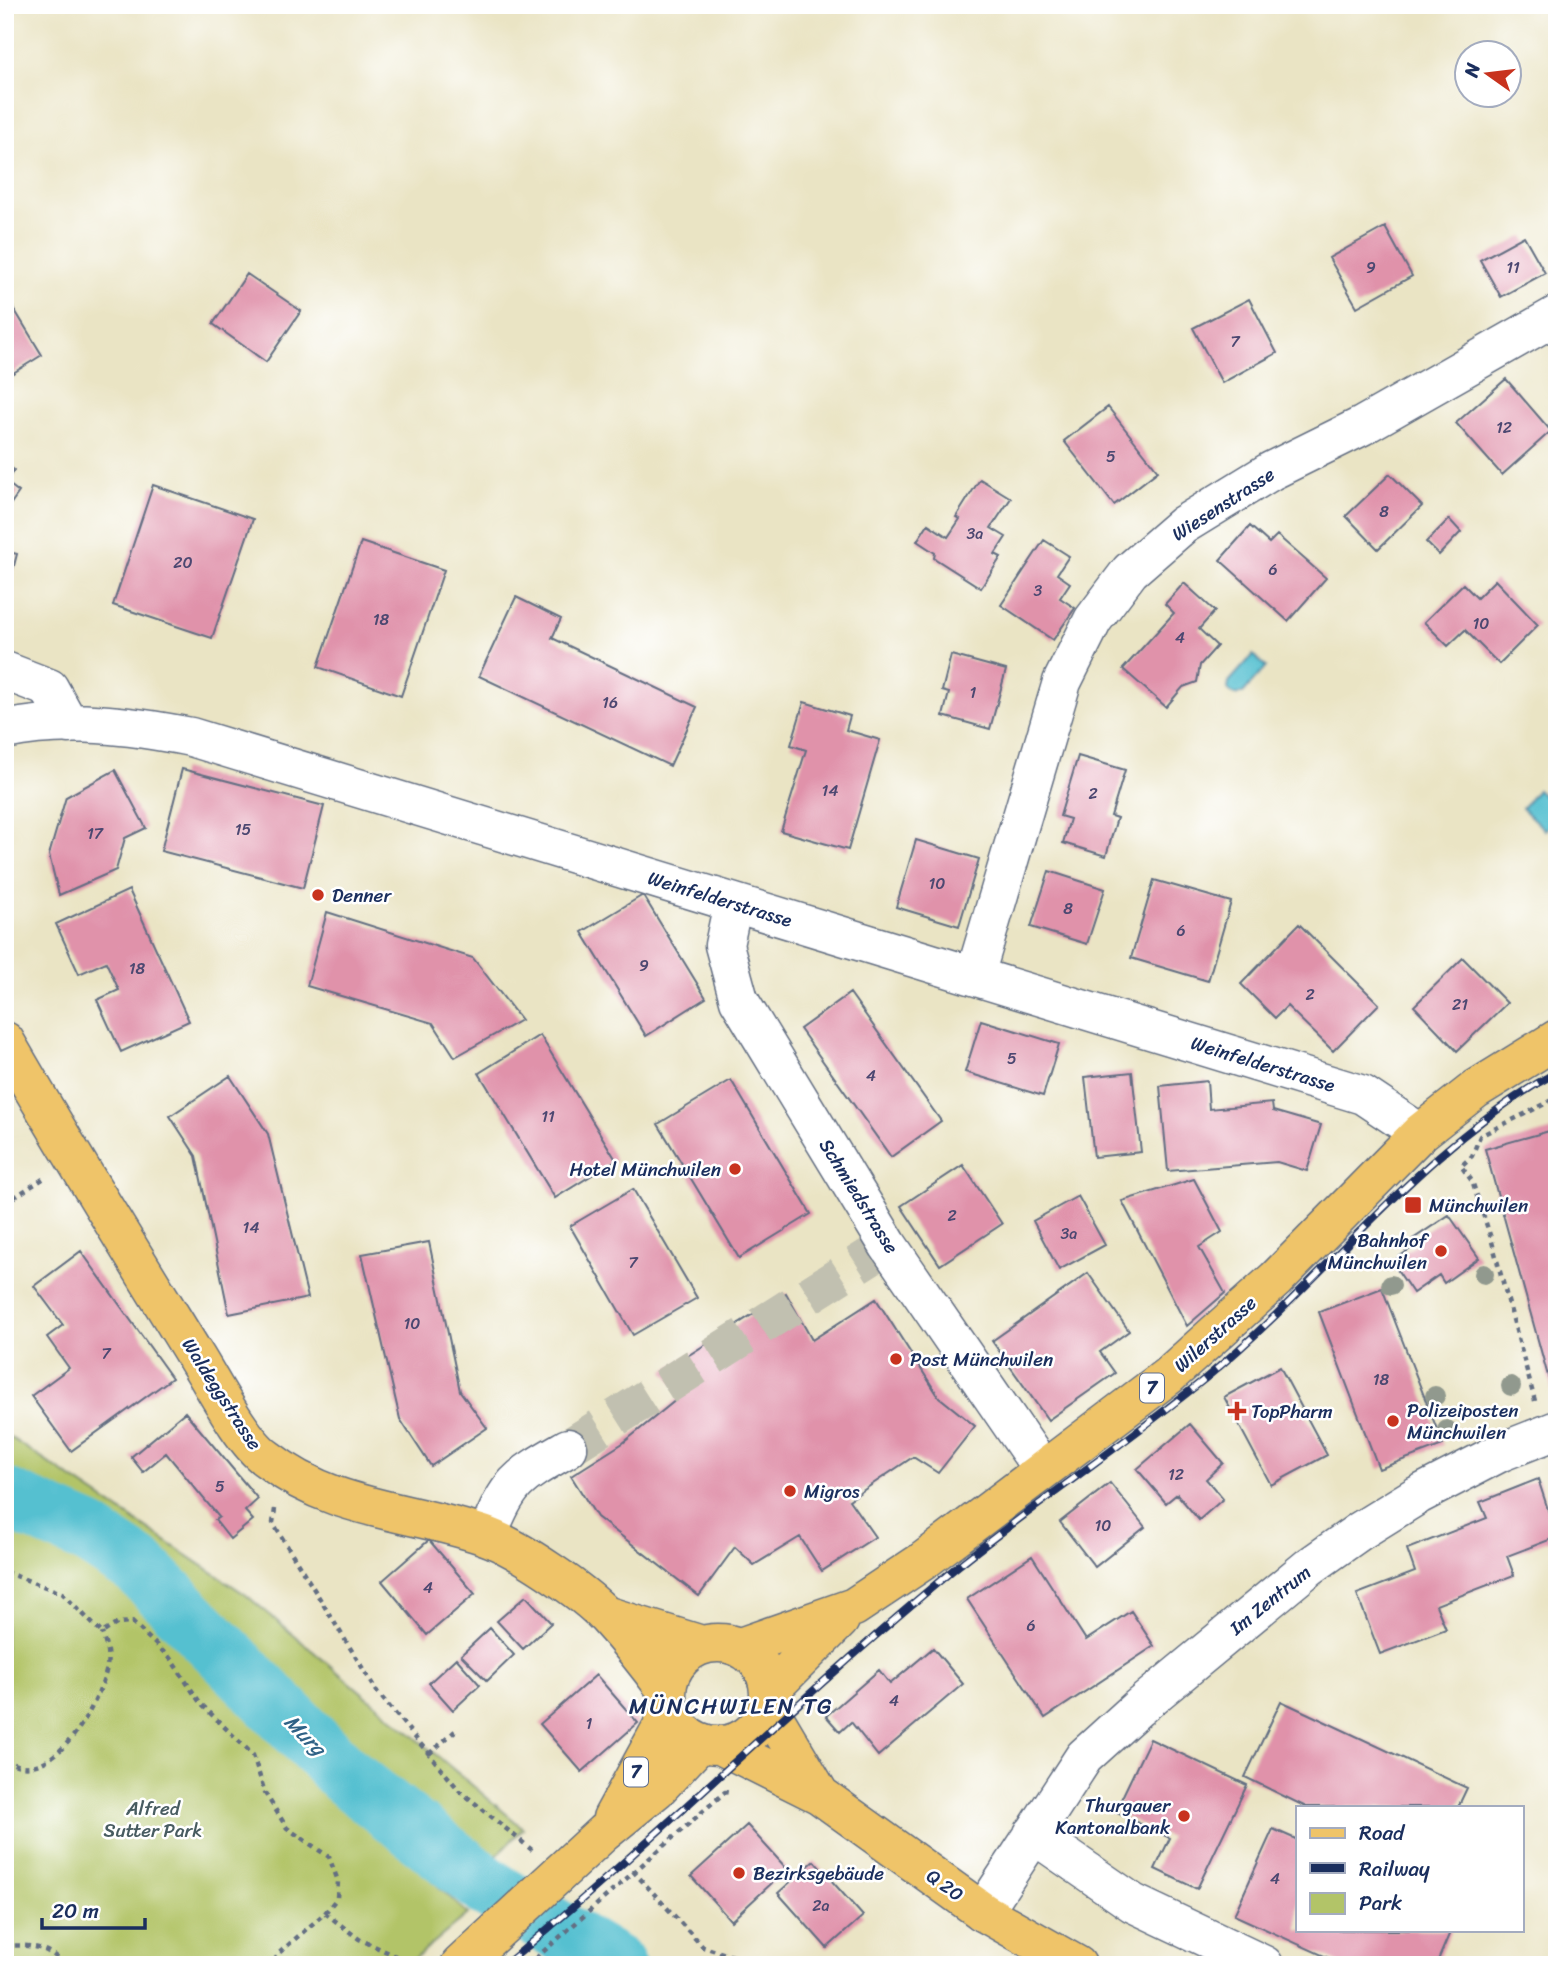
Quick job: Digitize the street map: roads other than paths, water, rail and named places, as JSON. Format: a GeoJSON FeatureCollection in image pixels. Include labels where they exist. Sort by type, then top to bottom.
{"type":"FeatureCollection","features":[{"type":"Feature","properties":{"kind":"main road","name":"Wilerstrasse"},"geometry":{"type":"LineString","coordinates":[[740,1647],[854,1607],[923,1562],[1042,1469],[1168,1376],[1286,1270],[1420,1133],[1476,1089],[1557,1039]]}},
{"type":"Feature","properties":{"kind":"main road","name":"Waldeggstrasse"},"geometry":{"type":"LineString","coordinates":[[5,1041],[73,1159],[227,1406],[263,1456],[293,1477],[327,1494],[373,1510],[451,1525],[487,1536],[527,1558],[605,1615],[668,1701]]}},
{"type":"Feature","properties":{"kind":"main road","name":"Wilerstrasse"},"geometry":{"type":"LineString","coordinates":[[768,1699],[854,1607]]}},
{"type":"Feature","properties":{"kind":"main road","name":"Waldeggstrasse"},"geometry":{"type":"LineString","coordinates":[[605,1615],[702,1645]]}},
{"type":"Feature","properties":{"kind":"main road"},"geometry":{"type":"LineString","coordinates":[[714,1642],[740,1647],[761,1665],[768,1699],[761,1722],[750,1734],[710,1744],[677,1725],[668,1701],[678,1662],[702,1645],[714,1642]]}},
{"type":"Feature","properties":{"kind":"main road","name":"Q 20"},"geometry":{"type":"LineString","coordinates":[[768,1699],[820,1795]]}},
{"type":"Feature","properties":{"kind":"main road","name":"7"},"geometry":{"type":"LineString","coordinates":[[603,1833],[668,1701]]}},
{"type":"Feature","properties":{"kind":"main road","name":"Q 20"},"geometry":{"type":"LineString","coordinates":[[710,1744],[820,1795],[984,1912],[1077,1965]]}},
{"type":"Feature","properties":{"kind":"main road","name":"7"},"geometry":{"type":"LineString","coordinates":[[466,1960],[561,1875],[603,1833],[710,1744]]}},
{"type":"Feature","properties":{"kind":"street","name":"Wiesenstrasse"},"geometry":{"type":"LineString","coordinates":[[975,975],[1062,682],[1093,620],[1130,571],[1183,525],[1271,471],[1362,426],[1557,315]]}},
{"type":"Feature","properties":{"kind":"street"},"geometry":{"type":"LineString","coordinates":[[5,671],[49,688],[69,724]]}},
{"type":"Feature","properties":{"kind":"street","name":"Weinfelderstrasse"},"geometry":{"type":"LineString","coordinates":[[5,730],[69,724],[134,726],[191,737],[1363,1095],[1420,1133]]}},
{"type":"Feature","properties":{"kind":"street","name":"Schmiedstrasse"},"geometry":{"type":"LineString","coordinates":[[733,904],[724,945],[739,1000],[888,1245],[1042,1469]]}},
{"type":"Feature","properties":{"kind":"street","name":"Im Zentrum"},"geometry":{"type":"LineString","coordinates":[[984,1912],[1084,1757],[1138,1708],[1309,1567],[1418,1495],[1501,1452],[1551,1432]]}},
{"type":"Feature","properties":{"kind":"street"},"geometry":{"type":"LineString","coordinates":[[487,1536],[501,1501],[520,1476],[568,1448]]}},
{"type":"Feature","properties":{"kind":"street"},"geometry":{"type":"LineString","coordinates":[[1033,1834],[1133,1903],[1264,1965]]}},
{"type":"Feature","properties":{"kind":"water"},"geometry":{"type":"Polygon","coordinates":[[[1253,655],[1266,667],[1243,693],[1234,695],[1228,690],[1229,682],[1253,655]]]}},
{"type":"Feature","properties":{"kind":"water"},"geometry":{"type":"Polygon","coordinates":[[[1537,790],[1557,808],[1557,817],[1545,830],[1522,808],[1537,790]]]}},
{"type":"Feature","properties":{"kind":"waterway","name":"Murg"},"geometry":{"type":"LineString","coordinates":[[5,1498],[86,1533],[140,1568],[346,1776],[493,1891],[615,1965]]}},
{"type":"Feature","properties":{"kind":"tunnel"},"geometry":{"type":"LineString","coordinates":[[568,1448],[888,1245]]}},
{"type":"Feature","properties":{"kind":"railway"},"geometry":{"type":"LineString","coordinates":[[505,1965],[953,1570],[1144,1426],[1251,1339],[1418,1175],[1461,1137],[1557,1072]]}},
{"type":"Feature","properties":{"kind":"place","name":"Denner"},"geometry":{"type":"Point","coordinates":[318,895]}},
{"type":"Feature","properties":{"kind":"place","name":"Hotel Münchwilen"},"geometry":{"type":"Point","coordinates":[735,1169]}},
{"type":"Feature","properties":{"kind":"place","name":"Münchwilen"},"geometry":{"type":"Point","coordinates":[1413,1205]}},
{"type":"Feature","properties":{"kind":"place","name":"Bahnhof Münchwilen"},"geometry":{"type":"Point","coordinates":[1441,1251]}},
{"type":"Feature","properties":{"kind":"place","name":"Post Münchwilen"},"geometry":{"type":"Point","coordinates":[896,1359]}},
{"type":"Feature","properties":{"kind":"place","name":"TopPharm"},"geometry":{"type":"Point","coordinates":[1237,1411]}},
{"type":"Feature","properties":{"kind":"place","name":"Polizeiposten Münchwilen"},"geometry":{"type":"Point","coordinates":[1393,1421]}},
{"type":"Feature","properties":{"kind":"place","name":"Migros"},"geometry":{"type":"Point","coordinates":[790,1491]}},
{"type":"Feature","properties":{"kind":"place","name":"Thurgauer Kantonalbank"},"geometry":{"type":"Point","coordinates":[1184,1816]}},
{"type":"Feature","properties":{"kind":"place","name":"Bezirksgebäude"},"geometry":{"type":"Point","coordinates":[739,1873]}},
{"type":"Feature","properties":{"kind":"district","name":"MÜNCHWILEN TG"},"geometry":{"type":"Point","coordinates":[731,1706]}},
{"type":"Feature","properties":{"kind":"park label","name":"Alfred Sutter Park"},"geometry":{"type":"Point","coordinates":[153,1819]}}]}
